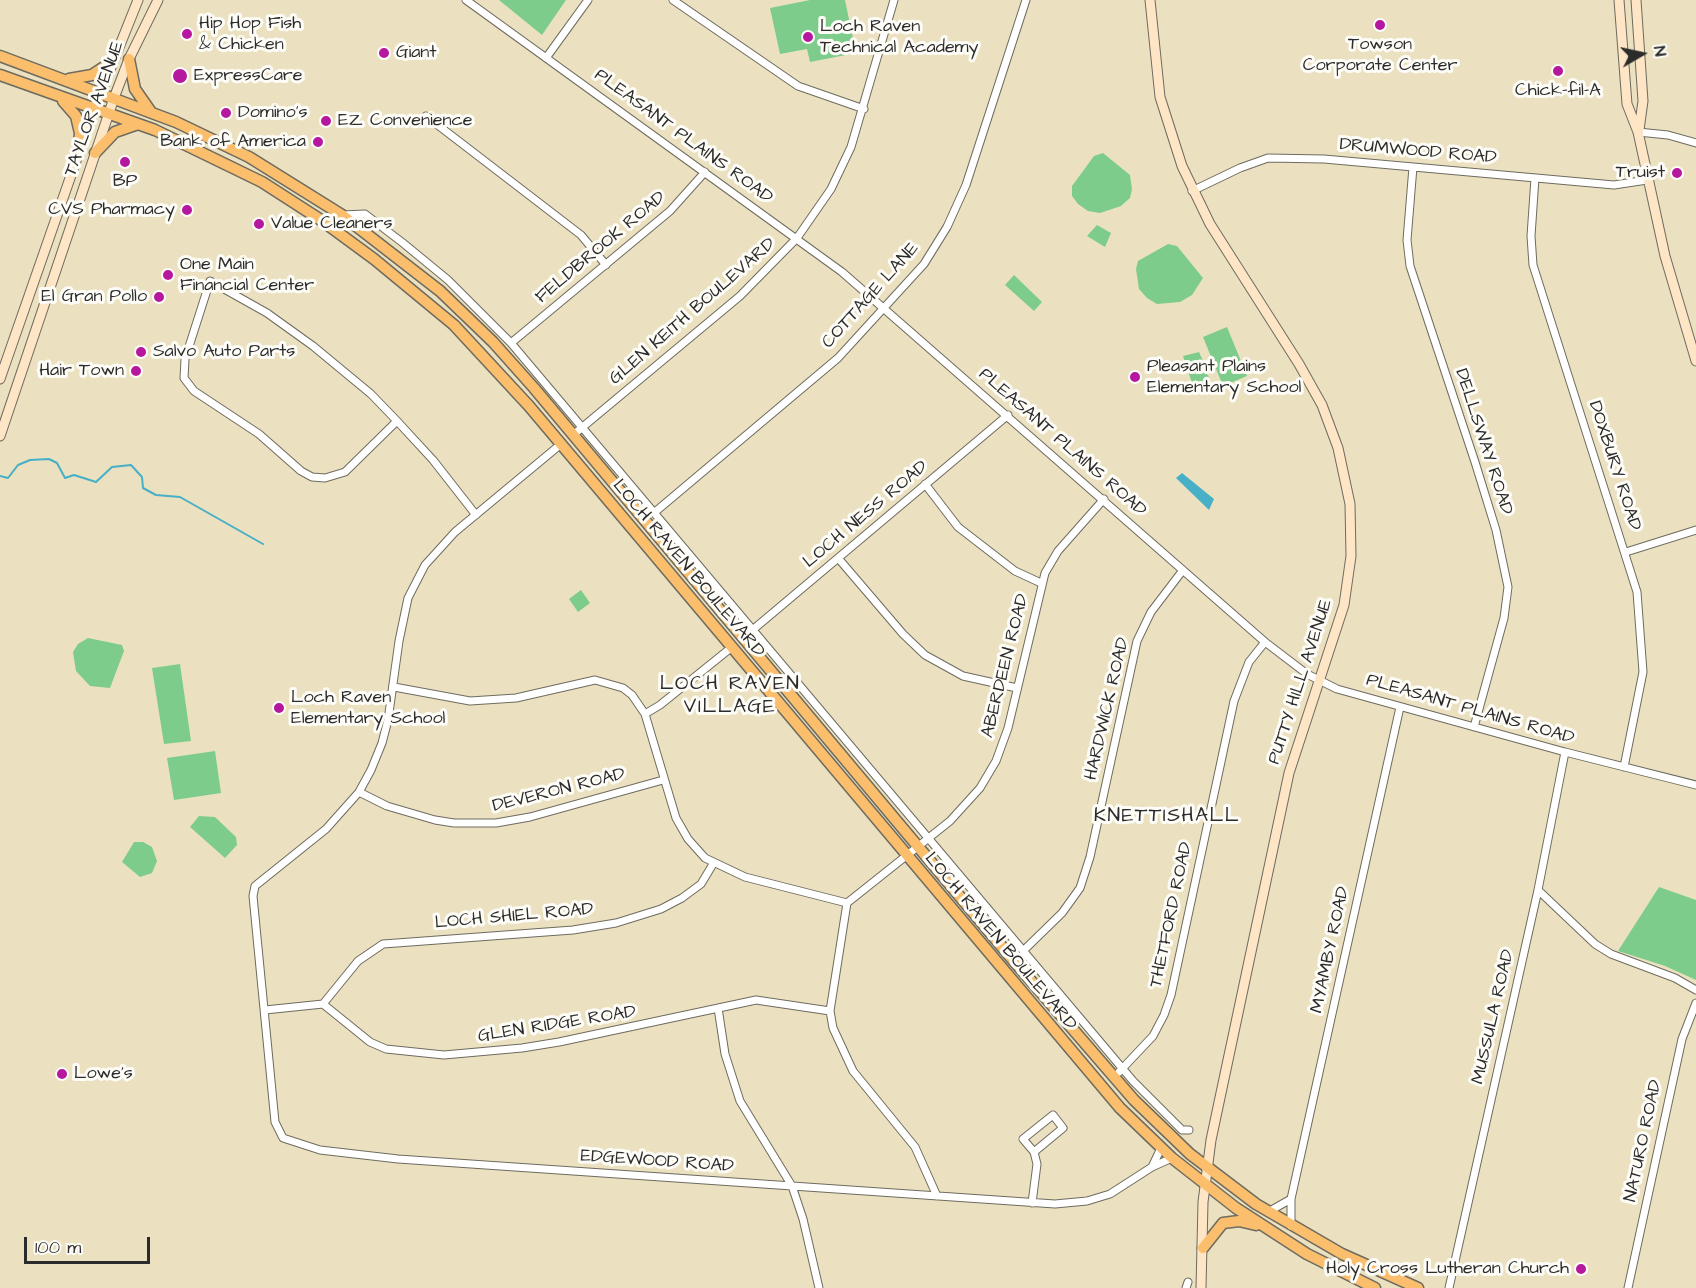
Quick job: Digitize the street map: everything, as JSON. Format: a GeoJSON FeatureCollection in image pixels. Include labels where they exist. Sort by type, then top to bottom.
{"type":"FeatureCollection","features":[{"type":"Feature","properties":{"kind":"main road","name":"TAYLOR AVENUE"},"geometry":{"type":"LineString","coordinates":[[0,379],[94,108],[138,0]]}},
{"type":"Feature","properties":{"kind":"main road","name":"TAYLOR AVENUE"},"geometry":{"type":"LineString","coordinates":[[0,436],[47,305],[114,98],[129,58],[158,0]]}},
{"type":"Feature","properties":{"kind":"main road","name":"PUTTY HILL AVENUE"},"geometry":{"type":"LineString","coordinates":[[1150,0],[1155,64],[1163,112],[1192,190],[1210,224],[1308,379],[1328,417],[1338,448],[1350,504],[1351,556],[1342,613],[1288,773],[1207,1168],[1204,1185],[1201,1288]]}},
{"type":"Feature","properties":{"kind":"main road","name":"PUTTY HILL AVENUE"},"geometry":{"type":"LineString","coordinates":[[1152,17],[1156,0]]}},
{"type":"Feature","properties":{"kind":"main road"},"geometry":{"type":"LineString","coordinates":[[1619,0],[1626,104],[1638,132],[1647,180],[1674,288],[1696,361]]}},
{"type":"Feature","properties":{"kind":"main road"},"geometry":{"type":"LineString","coordinates":[[1636,0],[1643,101],[1638,132]]}},
{"type":"Feature","properties":{"kind":"main road"},"geometry":{"type":"LineString","coordinates":[[63,79],[92,75],[107,65],[114,55]]}},
{"type":"Feature","properties":{"kind":"main road","name":"LOCH RAVEN BOULEVARD"},"geometry":{"type":"LineString","coordinates":[[0,56],[193,129],[267,167],[342,214],[399,256],[456,305],[511,361],[1113,1077],[1161,1127],[1207,1168],[1268,1212],[1355,1260],[1418,1288]]}},
{"type":"Feature","properties":{"kind":"main road"},"geometry":{"type":"LineString","coordinates":[[129,58],[135,89],[152,112]]}},
{"type":"Feature","properties":{"kind":"main road","name":"LOCH RAVEN BOULEVARD"},"geometry":{"type":"LineString","coordinates":[[0,75],[138,124],[262,182],[321,220],[374,259],[454,326],[500,373],[561,444],[1105,1092],[1161,1148],[1204,1185],[1263,1227],[1322,1262],[1375,1288]]}},
{"type":"Feature","properties":{"kind":"main road"},"geometry":{"type":"LineString","coordinates":[[58,96],[76,116],[80,133],[78,154]]}},
{"type":"Feature","properties":{"kind":"main road"},"geometry":{"type":"LineString","coordinates":[[95,153],[115,132],[138,124]]}},
{"type":"Feature","properties":{"kind":"main road"},"geometry":{"type":"LineString","coordinates":[[561,444],[573,435]]}},
{"type":"Feature","properties":{"kind":"main road"},"geometry":{"type":"LineString","coordinates":[[732,647],[743,638]]}},
{"type":"Feature","properties":{"kind":"main road"},"geometry":{"type":"LineString","coordinates":[[1203,1248],[1223,1223],[1239,1221],[1263,1227]]}},
{"type":"Feature","properties":{"kind":"street","name":"PLEASANT PLAINS ROAD"},"geometry":{"type":"LineString","coordinates":[[466,0],[797,238],[886,308],[1265,642],[1319,681],[1400,707],[1696,785]]}},
{"type":"Feature","properties":{"kind":"street"},"geometry":{"type":"LineString","coordinates":[[546,58],[588,0]]}},
{"type":"Feature","properties":{"kind":"street"},"geometry":{"type":"LineString","coordinates":[[673,0],[798,86],[864,109]]}},
{"type":"Feature","properties":{"kind":"street","name":"GLEN KEITH BOULEVARD"},"geometry":{"type":"LineString","coordinates":[[573,435],[747,289],[797,238],[837,178],[864,109],[894,0]]}},
{"type":"Feature","properties":{"kind":"street","name":"COTTAGE LANE"},"geometry":{"type":"LineString","coordinates":[[655,512],[838,358],[924,264],[958,206],[1026,0]]}},
{"type":"Feature","properties":{"kind":"street"},"geometry":{"type":"LineString","coordinates":[[426,116],[581,234],[606,264]]}},
{"type":"Feature","properties":{"kind":"street"},"geometry":{"type":"LineString","coordinates":[[1638,132],[1668,135],[1696,143]]}},
{"type":"Feature","properties":{"kind":"street","name":"DRUMWOOD ROAD"},"geometry":{"type":"LineString","coordinates":[[1192,190],[1240,168],[1269,158],[1324,159],[1614,185],[1647,180]]}},
{"type":"Feature","properties":{"kind":"street","name":"DELLSWAY ROAD"},"geometry":{"type":"LineString","coordinates":[[1413,167],[1407,240],[1410,266],[1496,530],[1508,587],[1504,618],[1474,727]]}},
{"type":"Feature","properties":{"kind":"street","name":"FELDBROOK ROAD"},"geometry":{"type":"LineString","coordinates":[[512,343],[669,211],[705,172]]}},
{"type":"Feature","properties":{"kind":"street","name":"DOXBURY ROAD"},"geometry":{"type":"LineString","coordinates":[[1535,178],[1531,236],[1533,265],[1626,552],[1641,617],[1643,672],[1624,767]]}},
{"type":"Feature","properties":{"kind":"street","name":"LOCH RAVEN BOULEVARD"},"geometry":{"type":"LineString","coordinates":[[342,214],[365,214],[404,243],[448,280],[512,343],[1122,1068],[1182,1130],[1190,1130]]}},
{"type":"Feature","properties":{"kind":"street"},"geometry":{"type":"LineString","coordinates":[[398,421],[345,472],[325,478],[312,477],[301,471],[260,434],[194,391],[184,378],[185,359],[210,281],[267,313],[313,346],[371,394],[398,421],[476,514]]}},
{"type":"Feature","properties":{"kind":"street","name":"LOCH NESS ROAD"},"geometry":{"type":"LineString","coordinates":[[743,638],[1008,415]]}},
{"type":"Feature","properties":{"kind":"street"},"geometry":{"type":"LineString","coordinates":[[323,1004],[265,1010],[253,897],[255,886],[318,836],[359,792],[382,743],[394,687],[403,619],[415,581],[439,547],[561,444]]}},
{"type":"Feature","properties":{"kind":"street"},"geometry":{"type":"LineString","coordinates":[[925,484],[958,527],[1015,571],[1041,583]]}},
{"type":"Feature","properties":{"kind":"street","name":"ABERDEEN ROAD"},"geometry":{"type":"LineString","coordinates":[[847,903],[929,840],[965,806],[988,774],[1003,746],[1041,583],[1058,551],[1104,499]]}},
{"type":"Feature","properties":{"kind":"street"},"geometry":{"type":"LineString","coordinates":[[1626,552],[1696,530]]}},
{"type":"Feature","properties":{"kind":"street"},"geometry":{"type":"LineString","coordinates":[[838,558],[925,655],[963,676],[1017,688]]}},
{"type":"Feature","properties":{"kind":"street","name":"HARDWICK ROAD"},"geometry":{"type":"LineString","coordinates":[[1023,951],[1062,914],[1080,888],[1090,857],[1137,641],[1151,612],[1183,570]]}},
{"type":"Feature","properties":{"kind":"street","name":"THETFORD ROAD"},"geometry":{"type":"LineString","coordinates":[[1113,1077],[1153,1036],[1164,1015],[1171,994],[1234,701],[1249,662],[1265,642]]}},
{"type":"Feature","properties":{"kind":"street"},"geometry":{"type":"LineString","coordinates":[[645,714],[660,705],[732,647]]}},
{"type":"Feature","properties":{"kind":"street"},"geometry":{"type":"LineString","coordinates":[[394,687],[460,700],[497,701],[585,681],[604,681],[632,694],[645,714],[663,780],[682,829],[698,850],[713,864],[745,877],[847,903],[830,1011],[839,1045],[853,1071],[911,1141],[923,1161],[936,1196]]}},
{"type":"Feature","properties":{"kind":"street","name":"MYAMBY ROAD"},"geometry":{"type":"LineString","coordinates":[[1292,1226],[1291,1199],[1400,707]]}},
{"type":"Feature","properties":{"kind":"street","name":"MUSSULA ROAD"},"geometry":{"type":"LineString","coordinates":[[1449,1288],[1538,890],[1565,752]]}},
{"type":"Feature","properties":{"kind":"street","name":"DEVERON ROAD"},"geometry":{"type":"LineString","coordinates":[[359,792],[387,806],[435,820],[454,824],[496,823],[530,817],[663,780]]}},
{"type":"Feature","properties":{"kind":"street","name":"LOCH SHIEL ROAD"},"geometry":{"type":"LineString","coordinates":[[323,1004],[358,961],[383,944],[573,930],[616,923],[661,909],[682,898],[701,884],[713,864]]}},
{"type":"Feature","properties":{"kind":"street"},"geometry":{"type":"LineString","coordinates":[[1538,890],[1595,944],[1623,960],[1656,970],[1696,990]]}},
{"type":"Feature","properties":{"kind":"street","name":"GLEN RIDGE ROAD"},"geometry":{"type":"LineString","coordinates":[[323,1004],[370,1042],[387,1049],[417,1054],[444,1055],[522,1048],[662,1022],[756,1000],[830,1011]]}},
{"type":"Feature","properties":{"kind":"street","name":"NATURO ROAD"},"geometry":{"type":"LineString","coordinates":[[1628,1288],[1682,1039],[1696,1003]]}},
{"type":"Feature","properties":{"kind":"street"},"geometry":{"type":"LineString","coordinates":[[718,1008],[725,1054],[740,1101],[792,1186],[803,1219],[819,1288]]}},
{"type":"Feature","properties":{"kind":"street","name":"EDGEWOOD ROAD"},"geometry":{"type":"LineString","coordinates":[[265,1010],[275,1122],[283,1138],[299,1145],[398,1159],[1032,1203],[1074,1203],[1099,1198],[1122,1188],[1152,1167],[1173,1158]]}},
{"type":"Feature","properties":{"kind":"street"},"geometry":{"type":"LineString","coordinates":[[1032,1203],[1037,1164],[1034,1152],[1023,1139],[1053,1115],[1063,1128],[1034,1152]]}},
{"type":"Feature","properties":{"kind":"street","name":"EDGEWOOD ROAD"},"geometry":{"type":"LineString","coordinates":[[1152,1167],[1161,1148]]}},
{"type":"Feature","properties":{"kind":"street"},"geometry":{"type":"LineString","coordinates":[[1268,1212],[1291,1199]]}},
{"type":"Feature","properties":{"kind":"green space"},"geometry":{"type":"Polygon","coordinates":[[[499,0],[566,0],[542,35],[499,0]]]}},
{"type":"Feature","properties":{"kind":"green space"},"geometry":{"type":"Polygon","coordinates":[[[810,0],[845,0],[856,53],[810,62],[807,49],[780,54],[770,8],[810,0]]]}},
{"type":"Feature","properties":{"kind":"green space"},"geometry":{"type":"Polygon","coordinates":[[[1103,153],[1130,175],[1132,189],[1130,198],[1121,206],[1100,213],[1088,211],[1078,204],[1072,196],[1072,186],[1094,156],[1103,153]]]}},
{"type":"Feature","properties":{"kind":"green space"},"geometry":{"type":"Polygon","coordinates":[[[1097,225],[1111,233],[1105,247],[1087,236],[1097,225]]]}},
{"type":"Feature","properties":{"kind":"green space"},"geometry":{"type":"Polygon","coordinates":[[[1168,244],[1177,246],[1203,278],[1192,295],[1180,302],[1157,304],[1139,289],[1136,269],[1138,261],[1168,244]]]}},
{"type":"Feature","properties":{"kind":"green space"},"geometry":{"type":"Polygon","coordinates":[[[1014,275],[1042,302],[1034,311],[1005,285],[1014,275]]]}},
{"type":"Feature","properties":{"kind":"green space"},"geometry":{"type":"Polygon","coordinates":[[[1227,327],[1247,376],[1223,386],[1203,337],[1227,327]]]}},
{"type":"Feature","properties":{"kind":"green space"},"geometry":{"type":"Polygon","coordinates":[[[1199,352],[1203,361],[1203,372],[1208,375],[1213,389],[1203,393],[1194,389],[1183,356],[1199,352]]]}},
{"type":"Feature","properties":{"kind":"green space"},"geometry":{"type":"Polygon","coordinates":[[[581,590],[590,603],[578,612],[569,599],[581,590]]]}},
{"type":"Feature","properties":{"kind":"green space"},"geometry":{"type":"Polygon","coordinates":[[[88,638],[122,645],[124,651],[110,688],[90,686],[76,671],[73,652],[78,644],[88,638]]]}},
{"type":"Feature","properties":{"kind":"green space"},"geometry":{"type":"Polygon","coordinates":[[[180,664],[191,741],[164,744],[152,668],[180,664]]]}},
{"type":"Feature","properties":{"kind":"green space"},"geometry":{"type":"Polygon","coordinates":[[[215,751],[221,793],[174,800],[167,758],[215,751]]]}},
{"type":"Feature","properties":{"kind":"green space"},"geometry":{"type":"Polygon","coordinates":[[[199,816],[215,817],[236,837],[237,845],[225,858],[190,827],[199,816]]]}},
{"type":"Feature","properties":{"kind":"green space"},"geometry":{"type":"Polygon","coordinates":[[[134,842],[143,842],[152,847],[157,861],[152,873],[140,877],[122,862],[134,842]]]}},
{"type":"Feature","properties":{"kind":"green space"},"geometry":{"type":"Polygon","coordinates":[[[1659,887],[1696,900],[1696,980],[1665,966],[1618,951],[1659,887]]]}},
{"type":"Feature","properties":{"kind":"water"},"geometry":{"type":"Polygon","coordinates":[[[1182,473],[1214,499],[1209,510],[1176,478],[1182,473]]]}},
{"type":"Feature","properties":{"kind":"waterway"},"geometry":{"type":"LineString","coordinates":[[0,476],[8,478],[18,465],[30,460],[49,459],[57,463],[65,478],[74,475],[96,482],[112,467],[131,465],[142,477],[143,488],[156,495],[180,497],[263,544]]}},
{"type":"Feature","properties":{"kind":"place","name":"Towson Corporate Center"},"geometry":{"type":"Point","coordinates":[1380,25]}},
{"type":"Feature","properties":{"kind":"place","name":"Hip Hop Fish & Chicken"},"geometry":{"type":"Point","coordinates":[187,34]}},
{"type":"Feature","properties":{"kind":"place","name":"Loch Raven Technical Academy"},"geometry":{"type":"Point","coordinates":[808,37]}},
{"type":"Feature","properties":{"kind":"place","name":"Giant"},"geometry":{"type":"Point","coordinates":[384,53]}},
{"type":"Feature","properties":{"kind":"place","name":"Chick-fil-A"},"geometry":{"type":"Point","coordinates":[1558,71]}},
{"type":"Feature","properties":{"kind":"place","name":"ExpressCare"},"geometry":{"type":"Point","coordinates":[180,76]}},
{"type":"Feature","properties":{"kind":"place","name":"Domino's"},"geometry":{"type":"Point","coordinates":[226,113]}},
{"type":"Feature","properties":{"kind":"place","name":"EZ Convenience"},"geometry":{"type":"Point","coordinates":[326,121]}},
{"type":"Feature","properties":{"kind":"place","name":"Bank of America"},"geometry":{"type":"Point","coordinates":[318,142]}},
{"type":"Feature","properties":{"kind":"place","name":"BP"},"geometry":{"type":"Point","coordinates":[125,162]}},
{"type":"Feature","properties":{"kind":"place","name":"Truist"},"geometry":{"type":"Point","coordinates":[1677,173]}},
{"type":"Feature","properties":{"kind":"place","name":"CVS Pharmacy"},"geometry":{"type":"Point","coordinates":[187,210]}},
{"type":"Feature","properties":{"kind":"place","name":"Value Cleaners"},"geometry":{"type":"Point","coordinates":[259,224]}},
{"type":"Feature","properties":{"kind":"place","name":"One Main Financial Center"},"geometry":{"type":"Point","coordinates":[168,275]}},
{"type":"Feature","properties":{"kind":"place","name":"El Gran Pollo"},"geometry":{"type":"Point","coordinates":[159,297]}},
{"type":"Feature","properties":{"kind":"place","name":"Salvo Auto Parts"},"geometry":{"type":"Point","coordinates":[141,352]}},
{"type":"Feature","properties":{"kind":"place","name":"Hair Town"},"geometry":{"type":"Point","coordinates":[136,371]}},
{"type":"Feature","properties":{"kind":"place","name":"Pleasant Plains Elementary School"},"geometry":{"type":"Point","coordinates":[1135,377]}},
{"type":"Feature","properties":{"kind":"place","name":"Loch Raven Elementary School"},"geometry":{"type":"Point","coordinates":[279,708]}},
{"type":"Feature","properties":{"kind":"place","name":"Lowe's"},"geometry":{"type":"Point","coordinates":[62,1074]}},
{"type":"Feature","properties":{"kind":"place","name":"Holy Cross Lutheran Church"},"geometry":{"type":"Point","coordinates":[1581,1269]}},
{"type":"Feature","properties":{"kind":"district","name":"LOCH RAVEN VILLAGE"},"geometry":{"type":"Point","coordinates":[730,696]}},
{"type":"Feature","properties":{"kind":"district","name":"KNETTISHALL"},"geometry":{"type":"Point","coordinates":[1167,817]}}]}
